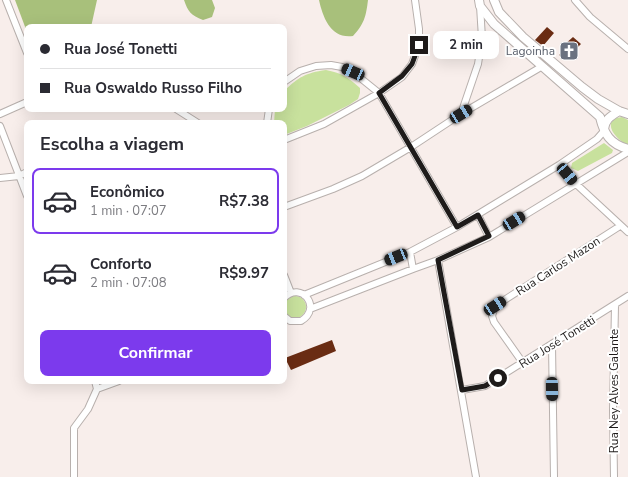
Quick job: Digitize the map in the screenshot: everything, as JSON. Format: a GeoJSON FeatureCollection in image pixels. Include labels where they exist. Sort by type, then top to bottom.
{"type":"FeatureCollection","features":[{"type":"Feature","properties":{"kind":"street"},"geometry":{"type":"LineString","coordinates":[[6,0],[24,45]]}},
{"type":"Feature","properties":{"kind":"street"},"geometry":{"type":"LineString","coordinates":[[287,139],[324,124],[379,93],[402,76],[412,64],[419,45],[420,29],[415,0]]}},
{"type":"Feature","properties":{"kind":"street"},"geometry":{"type":"LineString","coordinates":[[494,0],[499,12],[523,37],[598,100],[628,114]]}},
{"type":"Feature","properties":{"kind":"street"},"geometry":{"type":"LineString","coordinates":[[575,0],[590,17],[628,49]]}},
{"type":"Feature","properties":{"kind":"street"},"geometry":{"type":"LineString","coordinates":[[480,3],[494,24],[541,67],[600,117],[604,131],[609,138],[616,144],[628,150]]}},
{"type":"Feature","properties":{"kind":"street"},"geometry":{"type":"LineString","coordinates":[[461,114],[478,64],[482,38],[480,3]]}},
{"type":"Feature","properties":{"kind":"street"},"geometry":{"type":"LineString","coordinates":[[287,80],[300,71],[316,66],[331,65],[342,67],[353,72],[379,93],[457,227]]}},
{"type":"Feature","properties":{"kind":"street"},"geometry":{"type":"LineString","coordinates":[[287,206],[333,190],[362,176],[411,147],[461,114],[541,67]]}},
{"type":"Feature","properties":{"kind":"street"},"geometry":{"type":"LineString","coordinates":[[0,114],[24,103]]}},
{"type":"Feature","properties":{"kind":"street"},"geometry":{"type":"LineString","coordinates":[[304,295],[410,252],[478,215],[559,165],[597,139],[604,131],[606,121],[610,116],[619,111]]}},
{"type":"Feature","properties":{"kind":"street"},"geometry":{"type":"LineString","coordinates":[[181,112],[193,120]]}},
{"type":"Feature","properties":{"kind":"street"},"geometry":{"type":"LineString","coordinates":[[0,126],[24,188]]}},
{"type":"Feature","properties":{"kind":"street"},"geometry":{"type":"LineString","coordinates":[[310,309],[438,260],[489,236],[628,150]]}},
{"type":"Feature","properties":{"kind":"street"},"geometry":{"type":"LineString","coordinates":[[559,165],[575,183],[628,232]]}},
{"type":"Feature","properties":{"kind":"street"},"geometry":{"type":"LineString","coordinates":[[0,178],[19,176],[24,174]]}},
{"type":"Feature","properties":{"kind":"street"},"geometry":{"type":"LineString","coordinates":[[478,215],[489,236]]}},
{"type":"Feature","properties":{"kind":"street","name":"Rua Carlos Mazon"},"geometry":{"type":"LineString","coordinates":[[523,363],[494,322],[492,316],[495,306],[620,226]]}},
{"type":"Feature","properties":{"kind":"street"},"geometry":{"type":"LineString","coordinates":[[410,252],[413,269]]}},
{"type":"Feature","properties":{"kind":"street"},"geometry":{"type":"LineString","coordinates":[[438,260],[462,390],[476,477]]}},
{"type":"Feature","properties":{"kind":"street"},"geometry":{"type":"LineString","coordinates":[[287,283],[291,293]]}},
{"type":"Feature","properties":{"kind":"street"},"geometry":{"type":"LineString","coordinates":[[287,296],[291,293],[298,292],[304,295],[309,301],[310,309],[307,316],[301,321],[294,322],[287,319]]}},
{"type":"Feature","properties":{"kind":"street","name":"Rua José Tonetti"},"geometry":{"type":"LineString","coordinates":[[462,390],[485,386],[628,296]]}},
{"type":"Feature","properties":{"kind":"street","name":"Rua Ney Alves Galante"},"geometry":{"type":"LineString","coordinates":[[614,477],[613,410],[615,305]]}},
{"type":"Feature","properties":{"kind":"street"},"geometry":{"type":"LineString","coordinates":[[552,345],[554,477]]}},
{"type":"Feature","properties":{"kind":"street"},"geometry":{"type":"LineString","coordinates":[[74,477],[74,428],[88,409],[97,389],[96,384]]}},
{"type":"Feature","properties":{"kind":"street"},"geometry":{"type":"LineString","coordinates":[[97,389],[111,384]]}},
{"type":"Feature","properties":{"kind":"green space"},"geometry":{"type":"Polygon","coordinates":[[[15,0],[97,0],[92,24],[24,24],[15,0]]]}},
{"type":"Feature","properties":{"kind":"green space"},"geometry":{"type":"Polygon","coordinates":[[[184,0],[212,0],[215,8],[212,17],[203,20],[190,13],[184,0]]]}},
{"type":"Feature","properties":{"kind":"green space"},"geometry":{"type":"Polygon","coordinates":[[[319,0],[368,0],[364,20],[360,28],[353,36],[345,36],[334,31],[329,26],[323,14],[319,0]]]}},
{"type":"Feature","properties":{"kind":"green space"},"geometry":{"type":"Polygon","coordinates":[[[326,70],[344,76],[360,88],[358,99],[307,126],[287,134],[287,120],[274,120],[275,112],[287,112],[287,88],[303,76],[326,70]]]}},
{"type":"Feature","properties":{"kind":"green space"},"geometry":{"type":"Polygon","coordinates":[[[622,117],[628,120],[628,145],[618,139],[612,130],[612,122],[615,119],[622,117]]]}},
{"type":"Feature","properties":{"kind":"green space"},"geometry":{"type":"Polygon","coordinates":[[[604,143],[613,150],[612,153],[578,171],[571,168],[572,163],[604,143]]]}},
{"type":"Feature","properties":{"kind":"green space"},"geometry":{"type":"Polygon","coordinates":[[[295,296],[303,299],[306,307],[303,315],[295,318],[287,315],[287,299],[295,296]]]}},
{"type":"Feature","properties":{"kind":"building"},"geometry":{"type":"Polygon","coordinates":[[[547,27],[554,33],[543,46],[535,40],[547,27]]]}},
{"type":"Feature","properties":{"kind":"building","name":"Lagoinha"},"geometry":{"type":"Polygon","coordinates":[[[573,37],[581,44],[565,60],[559,55],[567,47],[564,45],[573,37]]]}},
{"type":"Feature","properties":{"kind":"building"},"geometry":{"type":"Polygon","coordinates":[[[332,340],[336,351],[291,370],[287,362],[287,357],[332,340]]]}},
{"type":"Feature","properties":{"kind":"place","name":"Lagoinha"},"geometry":{"type":"Point","coordinates":[569,51]}},
{"type":"Feature","properties":{"kind":"route"},"geometry":{"type":"LineString","coordinates":[[419,45],[412,64],[402,76],[379,93],[457,227],[478,215],[489,236],[438,260],[462,390],[485,386],[498,378]]}}]}
